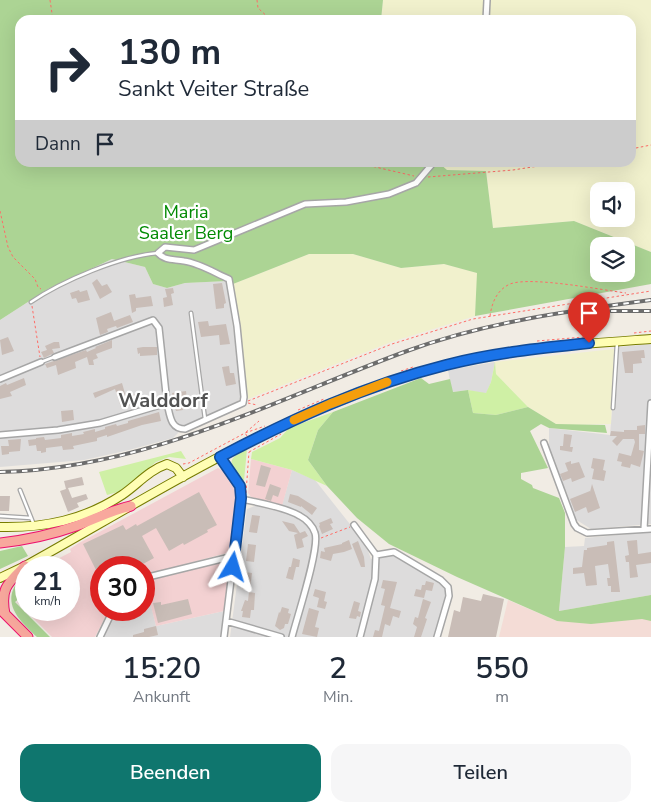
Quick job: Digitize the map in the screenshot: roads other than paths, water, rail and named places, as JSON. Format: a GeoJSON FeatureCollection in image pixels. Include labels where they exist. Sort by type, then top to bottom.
{"type":"FeatureCollection","features":[{"type":"Feature","properties":{"kind":"highway"},"geometry":{"type":"LineString","coordinates":[[0,544],[48,535],[96,518],[115,509],[131,506]]}},
{"type":"Feature","properties":{"kind":"highway"},"geometry":{"type":"LineString","coordinates":[[15,575],[7,583],[4,591],[3,611],[28,637]]}},
{"type":"Feature","properties":{"kind":"main road"},"geometry":{"type":"LineString","coordinates":[[43,556],[220,457],[330,404],[388,382],[438,367],[520,351],[651,339]]}},
{"type":"Feature","properties":{"kind":"main road"},"geometry":{"type":"LineString","coordinates":[[0,527],[34,527],[74,518],[110,503],[160,466],[166,464],[176,468],[183,477]]}},
{"type":"Feature","properties":{"kind":"main road"},"geometry":{"type":"LineString","coordinates":[[0,578],[15,571]]}},
{"type":"Feature","properties":{"kind":"street"},"geometry":{"type":"LineString","coordinates":[[486,15],[487,0]]}},
{"type":"Feature","properties":{"kind":"street"},"geometry":{"type":"LineString","coordinates":[[55,357],[153,320],[159,328],[167,403],[176,428],[185,429],[242,403],[244,397],[240,351],[229,279],[186,261],[167,259],[158,253],[165,247],[194,250],[305,204],[346,202],[388,194],[416,183],[430,167]]}},
{"type":"Feature","properties":{"kind":"street"},"geometry":{"type":"LineString","coordinates":[[0,378],[41,362]]}},
{"type":"Feature","properties":{"kind":"street"},"geometry":{"type":"LineString","coordinates":[[0,435],[58,430],[100,422],[167,403]]}},
{"type":"Feature","properties":{"kind":"street"},"geometry":{"type":"LineString","coordinates":[[644,529],[651,403]]}},
{"type":"Feature","properties":{"kind":"street"},"geometry":{"type":"LineString","coordinates":[[544,443],[574,524],[578,528],[587,533],[651,529]]}},
{"type":"Feature","properties":{"kind":"street"},"geometry":{"type":"LineString","coordinates":[[220,457],[237,480],[243,499],[224,637]]}},
{"type":"Feature","properties":{"kind":"street"},"geometry":{"type":"LineString","coordinates":[[243,499],[301,516],[315,533],[314,555],[292,637]]}},
{"type":"Feature","properties":{"kind":"street"},"geometry":{"type":"LineString","coordinates":[[354,525],[376,555],[375,579],[360,637]]}},
{"type":"Feature","properties":{"kind":"street"},"geometry":{"type":"LineString","coordinates":[[376,555],[394,552],[442,580],[448,587],[449,596],[437,637]]}},
{"type":"Feature","properties":{"kind":"street"},"geometry":{"type":"LineString","coordinates":[[155,575],[234,556]]}},
{"type":"Feature","properties":{"kind":"street"},"geometry":{"type":"LineString","coordinates":[[100,637],[108,621]]}},
{"type":"Feature","properties":{"kind":"street"},"geometry":{"type":"LineString","coordinates":[[226,621],[281,637]]}},
{"type":"Feature","properties":{"kind":"lane"},"geometry":{"type":"LineString","coordinates":[[31,302],[45,293],[108,265],[138,256],[158,253]]}},
{"type":"Feature","properties":{"kind":"lane"},"geometry":{"type":"LineString","coordinates":[[191,313],[206,420]]}},
{"type":"Feature","properties":{"kind":"lane"},"geometry":{"type":"LineString","coordinates":[[613,408],[618,341]]}},
{"type":"Feature","properties":{"kind":"lane"},"geometry":{"type":"LineString","coordinates":[[41,362],[55,357]]}},
{"type":"Feature","properties":{"kind":"lane"},"geometry":{"type":"LineString","coordinates":[[20,490],[34,527]]}},
{"type":"Feature","properties":{"kind":"lane"},"geometry":{"type":"LineString","coordinates":[[0,516],[31,518]]}},
{"type":"Feature","properties":{"kind":"railway"},"geometry":{"type":"LineString","coordinates":[[0,472],[54,468],[106,459],[158,445],[208,429],[407,351],[467,332],[558,313],[651,300]]}},
{"type":"Feature","properties":{"kind":"railway"},"geometry":{"type":"LineString","coordinates":[[611,311],[651,311]]}},
{"type":"Feature","properties":{"kind":"district","name":"Walddorf"},"geometry":{"type":"Point","coordinates":[163,400]}},
{"type":"Feature","properties":{"kind":"park label","name":"Maria Saaler Berg"},"geometry":{"type":"Point","coordinates":[186,222]}}]}
